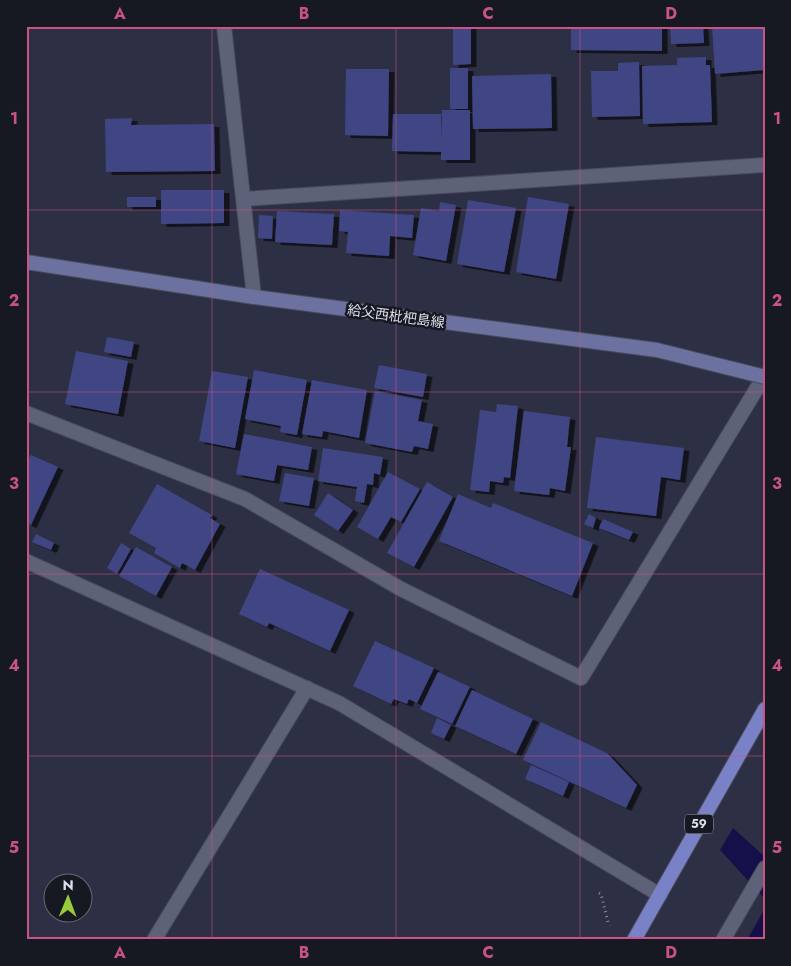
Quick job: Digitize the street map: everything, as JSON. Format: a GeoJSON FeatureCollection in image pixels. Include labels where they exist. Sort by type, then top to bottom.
{"type":"FeatureCollection","features":[{"type":"Feature","properties":{"kind":"main road","name":"給父西枇杷島線"},"geometry":{"type":"LineString","coordinates":[[26,262],[254,297],[657,350],[765,376]]}},
{"type":"Feature","properties":{"kind":"main road","name":"59"},"geometry":{"type":"LineString","coordinates":[[634,940],[765,709]]}},
{"type":"Feature","properties":{"kind":"street"},"geometry":{"type":"LineString","coordinates":[[224,26],[254,297]]}},
{"type":"Feature","properties":{"kind":"street"},"geometry":{"type":"LineString","coordinates":[[244,199],[765,165]]}},
{"type":"Feature","properties":{"kind":"street"},"geometry":{"type":"LineString","coordinates":[[26,413],[245,500],[401,589],[581,678],[765,376]]}},
{"type":"Feature","properties":{"kind":"street"},"geometry":{"type":"LineString","coordinates":[[26,562],[339,703],[660,895]]}},
{"type":"Feature","properties":{"kind":"street"},"geometry":{"type":"LineString","coordinates":[[154,940],[307,688]]}},
{"type":"Feature","properties":{"kind":"street"},"geometry":{"type":"LineString","coordinates":[[723,940],[765,868]]}},
{"type":"Feature","properties":{"kind":"path"},"geometry":{"type":"LineString","coordinates":[[593,889],[601,894],[610,928],[607,934]]}},
{"type":"Feature","properties":{"kind":"shaded area"},"geometry":{"type":"Polygon","coordinates":[[[733,828],[765,857],[765,899],[720,850],[733,828]]]}},
{"type":"Feature","properties":{"kind":"shaded area"},"geometry":{"type":"Polygon","coordinates":[[[765,908],[765,940],[747,940],[765,908]]]}},
{"type":"Feature","properties":{"kind":"building"},"geometry":{"type":"Polygon","coordinates":[[[453,26],[471,26],[471,64],[453,65],[453,26]]]}},
{"type":"Feature","properties":{"kind":"building"},"geometry":{"type":"Polygon","coordinates":[[[571,26],[662,26],[662,51],[571,50],[571,26]]]}},
{"type":"Feature","properties":{"kind":"building"},"geometry":{"type":"Polygon","coordinates":[[[670,26],[703,26],[704,43],[671,44],[670,26]]]}},
{"type":"Feature","properties":{"kind":"building"},"geometry":{"type":"Polygon","coordinates":[[[712,26],[765,26],[765,70],[715,74],[712,26]]]}},
{"type":"Feature","properties":{"kind":"building"},"geometry":{"type":"Polygon","coordinates":[[[706,57],[706,65],[710,65],[712,122],[643,124],[642,66],[677,65],[677,58],[706,57]]]}},
{"type":"Feature","properties":{"kind":"building"},"geometry":{"type":"Polygon","coordinates":[[[639,62],[640,116],[592,117],[591,71],[618,71],[618,63],[639,62]]]}},
{"type":"Feature","properties":{"kind":"building"},"geometry":{"type":"Polygon","coordinates":[[[450,68],[468,68],[468,109],[450,109],[450,68]]]}},
{"type":"Feature","properties":{"kind":"building"},"geometry":{"type":"Polygon","coordinates":[[[346,69],[389,69],[388,136],[345,135],[346,69]]]}},
{"type":"Feature","properties":{"kind":"building"},"geometry":{"type":"Polygon","coordinates":[[[551,74],[552,128],[473,129],[472,76],[551,74]]]}},
{"type":"Feature","properties":{"kind":"building"},"geometry":{"type":"Polygon","coordinates":[[[442,110],[470,110],[470,160],[441,160],[441,152],[392,151],[393,114],[441,114],[441,140],[442,110]]]}},
{"type":"Feature","properties":{"kind":"building"},"geometry":{"type":"Polygon","coordinates":[[[132,118],[131,125],[214,124],[215,171],[106,172],[105,119],[132,118]]]}},
{"type":"Feature","properties":{"kind":"building"},"geometry":{"type":"Polygon","coordinates":[[[161,190],[224,190],[224,223],[161,224],[161,190]]]}},
{"type":"Feature","properties":{"kind":"building"},"geometry":{"type":"Polygon","coordinates":[[[127,197],[156,197],[156,207],[127,207],[127,197]]]}},
{"type":"Feature","properties":{"kind":"building"},"geometry":{"type":"Polygon","coordinates":[[[528,197],[569,204],[556,279],[516,272],[528,197]]]}},
{"type":"Feature","properties":{"kind":"building"},"geometry":{"type":"Polygon","coordinates":[[[468,200],[516,208],[504,272],[457,264],[468,200]]]}},
{"type":"Feature","properties":{"kind":"building"},"geometry":{"type":"Polygon","coordinates":[[[440,202],[456,205],[446,261],[413,255],[421,208],[439,211],[440,202]]]}},
{"type":"Feature","properties":{"kind":"building"},"geometry":{"type":"Polygon","coordinates":[[[340,210],[414,215],[412,238],[390,236],[389,256],[346,253],[348,232],[339,231],[340,210]]]}},
{"type":"Feature","properties":{"kind":"building"},"geometry":{"type":"Polygon","coordinates":[[[277,211],[334,214],[332,245],[275,242],[277,211]]]}},
{"type":"Feature","properties":{"kind":"building"},"geometry":{"type":"Polygon","coordinates":[[[259,215],[273,216],[272,239],[258,238],[259,215]]]}},
{"type":"Feature","properties":{"kind":"building"},"geometry":{"type":"Polygon","coordinates":[[[107,337],[134,342],[131,357],[104,352],[107,337]]]}},
{"type":"Feature","properties":{"kind":"building"},"geometry":{"type":"Polygon","coordinates":[[[76,351],[128,361],[118,414],[65,404],[76,351]]]}},
{"type":"Feature","properties":{"kind":"building"},"geometry":{"type":"Polygon","coordinates":[[[379,365],[427,374],[423,397],[374,388],[379,365]]]}},
{"type":"Feature","properties":{"kind":"building"},"geometry":{"type":"Polygon","coordinates":[[[254,370],[307,380],[297,435],[280,432],[281,426],[245,419],[254,370]]]}},
{"type":"Feature","properties":{"kind":"building"},"geometry":{"type":"Polygon","coordinates":[[[212,371],[248,377],[235,448],[199,441],[212,371]]]}},
{"type":"Feature","properties":{"kind":"building"},"geometry":{"type":"Polygon","coordinates":[[[312,380],[367,390],[359,438],[323,431],[322,437],[302,434],[312,380]]]}},
{"type":"Feature","properties":{"kind":"building"},"geometry":{"type":"Polygon","coordinates":[[[375,391],[422,400],[418,421],[433,424],[428,449],[414,446],[412,452],[365,443],[375,391]]]}},
{"type":"Feature","properties":{"kind":"building"},"geometry":{"type":"Polygon","coordinates":[[[497,404],[518,406],[510,478],[504,477],[503,483],[490,481],[489,492],[470,490],[480,410],[496,412],[497,404]]]}},
{"type":"Feature","properties":{"kind":"building"},"geometry":{"type":"Polygon","coordinates":[[[524,411],[570,417],[567,447],[571,447],[565,491],[550,488],[549,495],[514,491],[524,411]]]}},
{"type":"Feature","properties":{"kind":"building"},"geometry":{"type":"Polygon","coordinates":[[[244,434],[312,447],[308,470],[277,465],[274,481],[236,474],[244,434]]]}},
{"type":"Feature","properties":{"kind":"building"},"geometry":{"type":"Polygon","coordinates":[[[596,437],[684,448],[680,480],[661,477],[656,516],[587,508],[596,437]]]}},
{"type":"Feature","properties":{"kind":"building"},"geometry":{"type":"Polygon","coordinates":[[[323,448],[383,457],[380,475],[374,473],[373,485],[367,484],[364,503],[355,501],[357,487],[318,481],[323,448]]]}},
{"type":"Feature","properties":{"kind":"building"},"geometry":{"type":"Polygon","coordinates":[[[31,455],[58,467],[31,525],[26,523],[26,462],[31,455]]]}},
{"type":"Feature","properties":{"kind":"building"},"geometry":{"type":"Polygon","coordinates":[[[388,472],[420,489],[401,522],[391,517],[378,539],[357,527],[388,472]]]}},
{"type":"Feature","properties":{"kind":"building"},"geometry":{"type":"Polygon","coordinates":[[[285,473],[314,478],[309,506],[279,501],[285,473]]]}},
{"type":"Feature","properties":{"kind":"building"},"geometry":{"type":"Polygon","coordinates":[[[427,482],[453,497],[414,567],[387,553],[427,482]]]}},
{"type":"Feature","properties":{"kind":"building"},"geometry":{"type":"Polygon","coordinates":[[[157,484],[212,515],[210,518],[220,524],[195,570],[182,563],[180,568],[154,553],[156,548],[129,533],[157,484]]]}},
{"type":"Feature","properties":{"kind":"building"},"geometry":{"type":"Polygon","coordinates":[[[328,493],[353,510],[338,531],[314,515],[328,493]]]}},
{"type":"Feature","properties":{"kind":"building"},"geometry":{"type":"Polygon","coordinates":[[[458,494],[491,508],[493,503],[593,543],[572,596],[439,541],[458,494]]]}},
{"type":"Feature","properties":{"kind":"building"},"geometry":{"type":"Polygon","coordinates":[[[589,514],[596,518],[593,528],[584,524],[589,514]]]}},
{"type":"Feature","properties":{"kind":"building"},"geometry":{"type":"Polygon","coordinates":[[[603,519],[633,532],[629,540],[599,528],[603,519]]]}},
{"type":"Feature","properties":{"kind":"building"},"geometry":{"type":"Polygon","coordinates":[[[36,534],[54,543],[51,550],[32,542],[36,534]]]}},
{"type":"Feature","properties":{"kind":"building"},"geometry":{"type":"Polygon","coordinates":[[[121,543],[131,549],[117,574],[107,568],[121,543]]]}},
{"type":"Feature","properties":{"kind":"building"},"geometry":{"type":"Polygon","coordinates":[[[136,547],[172,567],[156,596],[119,576],[136,547]]]}},
{"type":"Feature","properties":{"kind":"building"},"geometry":{"type":"Polygon","coordinates":[[[260,569],[349,610],[330,651],[269,623],[267,627],[239,614],[260,569]]]}},
{"type":"Feature","properties":{"kind":"building"},"geometry":{"type":"Polygon","coordinates":[[[375,641],[434,668],[417,703],[409,699],[407,704],[394,699],[391,704],[353,686],[375,641]]]}},
{"type":"Feature","properties":{"kind":"building"},"geometry":{"type":"Polygon","coordinates":[[[438,672],[470,687],[452,724],[420,709],[438,672]]]}},
{"type":"Feature","properties":{"kind":"building"},"geometry":{"type":"Polygon","coordinates":[[[472,690],[533,719],[516,754],[455,726],[472,690]]]}},
{"type":"Feature","properties":{"kind":"building"},"geometry":{"type":"Polygon","coordinates":[[[437,718],[451,725],[444,739],[431,733],[437,718]]]}},
{"type":"Feature","properties":{"kind":"building"},"geometry":{"type":"Polygon","coordinates":[[[541,722],[607,753],[637,785],[626,808],[523,760],[541,722]]]}},
{"type":"Feature","properties":{"kind":"building"},"geometry":{"type":"Polygon","coordinates":[[[531,765],[569,782],[563,796],[525,779],[531,765]]]}}]}
